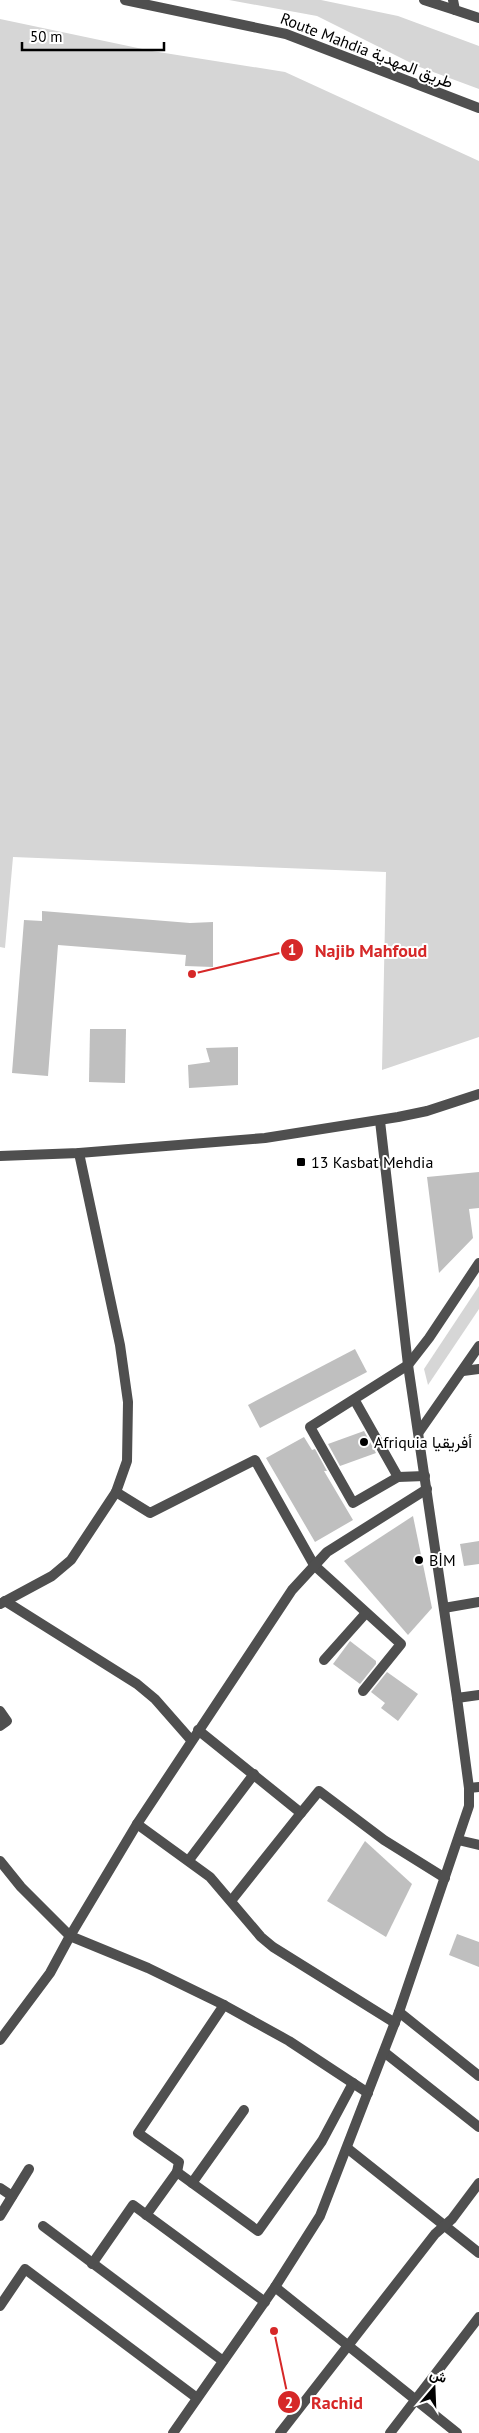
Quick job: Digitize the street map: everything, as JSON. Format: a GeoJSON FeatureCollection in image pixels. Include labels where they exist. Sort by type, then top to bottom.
{"type":"FeatureCollection","features":[{"type":"Feature","properties":{"kind":"street","name":"Route Mahdia طريق المهدية"},"geometry":{"type":"LineString","coordinates":[[125,0],[286,34],[479,108]]}},
{"type":"Feature","properties":{"kind":"street"},"geometry":{"type":"LineString","coordinates":[[424,0],[454,5],[479,18]]}},
{"type":"Feature","properties":{"kind":"street"},"geometry":{"type":"LineString","coordinates":[[0,1156],[79,1153],[265,1138],[380,1121],[427,1111],[479,1094]]}},
{"type":"Feature","properties":{"kind":"street"},"geometry":{"type":"LineString","coordinates":[[173,2433],[265,2302],[320,2216],[399,2012],[474,1788],[457,1698],[408,1365],[380,1121]]}},
{"type":"Feature","properties":{"kind":"street"},"geometry":{"type":"LineString","coordinates":[[3,1602],[52,1576],[71,1560],[116,1492],[127,1461],[128,1402],[120,1345],[79,1153]]}},
{"type":"Feature","properties":{"kind":"street"},"geometry":{"type":"LineString","coordinates":[[425,1476],[398,1476],[353,1503],[310,1427],[408,1365],[429,1338],[479,1263]]}},
{"type":"Feature","properties":{"kind":"street"},"geometry":{"type":"LineString","coordinates":[[419,1432],[464,1371],[479,1346]]}},
{"type":"Feature","properties":{"kind":"street"},"geometry":{"type":"LineString","coordinates":[[464,1371],[479,1369]]}},
{"type":"Feature","properties":{"kind":"street"},"geometry":{"type":"LineString","coordinates":[[354,1398],[398,1476]]}},
{"type":"Feature","properties":{"kind":"street"},"geometry":{"type":"LineString","coordinates":[[116,1492],[150,1513],[254,1460],[314,1565],[401,1644],[363,1691]]}},
{"type":"Feature","properties":{"kind":"street"},"geometry":{"type":"LineString","coordinates":[[0,2040],[50,1973],[137,1824],[292,1590],[327,1552],[427,1489]]}},
{"type":"Feature","properties":{"kind":"street"},"geometry":{"type":"LineString","coordinates":[[3,1602],[137,1684],[155,1698],[191,1740]]}},
{"type":"Feature","properties":{"kind":"street"},"geometry":{"type":"LineString","coordinates":[[444,1608],[479,1602]]}},
{"type":"Feature","properties":{"kind":"street"},"geometry":{"type":"LineString","coordinates":[[324,1660],[366,1613]]}},
{"type":"Feature","properties":{"kind":"street"},"geometry":{"type":"LineString","coordinates":[[457,1698],[479,1695]]}},
{"type":"Feature","properties":{"kind":"street"},"geometry":{"type":"LineString","coordinates":[[0,1711],[6,1721],[0,1726]]}},
{"type":"Feature","properties":{"kind":"street"},"geometry":{"type":"LineString","coordinates":[[198,1730],[301,1813]]}},
{"type":"Feature","properties":{"kind":"street"},"geometry":{"type":"LineString","coordinates":[[189,1860],[254,1774]]}},
{"type":"Feature","properties":{"kind":"street"},"geometry":{"type":"LineString","coordinates":[[231,1901],[319,1791],[384,1840],[445,1878]]}},
{"type":"Feature","properties":{"kind":"street"},"geometry":{"type":"LineString","coordinates":[[137,1824],[210,1877],[261,1937],[273,1947],[395,2023]]}},
{"type":"Feature","properties":{"kind":"street"},"geometry":{"type":"LineString","coordinates":[[458,1840],[479,1845]]}},
{"type":"Feature","properties":{"kind":"street"},"geometry":{"type":"LineString","coordinates":[[0,1861],[21,1887],[70,1936],[148,1968],[224,2005],[288,2041],[368,2093]]}},
{"type":"Feature","properties":{"kind":"street"},"geometry":{"type":"LineString","coordinates":[[146,2215],[177,2172],[180,2162],[138,2133],[224,2005]]}},
{"type":"Feature","properties":{"kind":"street"},"geometry":{"type":"LineString","coordinates":[[399,2012],[479,2076]]}},
{"type":"Feature","properties":{"kind":"street"},"geometry":{"type":"LineString","coordinates":[[384,2052],[479,2127]]}},
{"type":"Feature","properties":{"kind":"street"},"geometry":{"type":"LineString","coordinates":[[177,2172],[258,2230],[322,2141],[352,2083]]}},
{"type":"Feature","properties":{"kind":"street"},"geometry":{"type":"LineString","coordinates":[[192,2183],[244,2110]]}},
{"type":"Feature","properties":{"kind":"street"},"geometry":{"type":"LineString","coordinates":[[347,2148],[479,2253]]}},
{"type":"Feature","properties":{"kind":"street"},"geometry":{"type":"LineString","coordinates":[[0,2216],[29,2169]]}},
{"type":"Feature","properties":{"kind":"street"},"geometry":{"type":"LineString","coordinates":[[280,2433],[444,2225],[452,2218],[479,2184]]}},
{"type":"Feature","properties":{"kind":"street"},"geometry":{"type":"LineString","coordinates":[[0,2188],[12,2196]]}},
{"type":"Feature","properties":{"kind":"street"},"geometry":{"type":"LineString","coordinates":[[92,2264],[133,2205],[265,2302]]}},
{"type":"Feature","properties":{"kind":"street"},"geometry":{"type":"LineString","coordinates":[[43,2226],[223,2361]]}},
{"type":"Feature","properties":{"kind":"street"},"geometry":{"type":"LineString","coordinates":[[0,2306],[25,2269],[197,2398]]}},
{"type":"Feature","properties":{"kind":"street"},"geometry":{"type":"LineString","coordinates":[[275,2287],[457,2433]]}},
{"type":"Feature","properties":{"kind":"street"},"geometry":{"type":"LineString","coordinates":[[390,2433],[479,2317]]}},
{"type":"Feature","properties":{"kind":"shaded area"},"geometry":{"type":"Polygon","coordinates":[[[229,0],[321,0],[398,16],[479,46],[479,89],[417,66],[317,16],[229,0]]]}},
{"type":"Feature","properties":{"kind":"shaded area"},"geometry":{"type":"Polygon","coordinates":[[[0,19],[152,51],[285,72],[479,161],[479,1037],[382,1070],[386,872],[13,857],[5,948],[0,947],[0,19]]]}},
{"type":"Feature","properties":{"kind":"shaded area"},"geometry":{"type":"Polygon","coordinates":[[[479,1286],[479,1309],[428,1385],[424,1369],[479,1286]]]}},
{"type":"Feature","properties":{"kind":"building"},"geometry":{"type":"Polygon","coordinates":[[[42,911],[190,923],[213,922],[213,967],[185,966],[186,955],[58,945],[48,1076],[12,1073],[24,920],[42,921],[42,911]]]}},
{"type":"Feature","properties":{"kind":"building"},"geometry":{"type":"Polygon","coordinates":[[[90,1029],[126,1029],[125,1083],[89,1082],[90,1029]]]}},
{"type":"Feature","properties":{"kind":"building"},"geometry":{"type":"Polygon","coordinates":[[[238,1047],[238,1085],[189,1088],[188,1065],[210,1062],[206,1048],[238,1047]]]}},
{"type":"Feature","properties":{"kind":"building"},"geometry":{"type":"Polygon","coordinates":[[[479,1172],[479,1208],[469,1209],[473,1238],[439,1273],[427,1177],[479,1172]]]}},
{"type":"Feature","properties":{"kind":"building"},"geometry":{"type":"Polygon","coordinates":[[[355,1349],[367,1372],[260,1428],[248,1405],[355,1349]]]}},
{"type":"Feature","properties":{"kind":"building"},"geometry":{"type":"Polygon","coordinates":[[[364,1431],[376,1453],[340,1466],[328,1444],[364,1431]]]}},
{"type":"Feature","properties":{"kind":"building"},"geometry":{"type":"Polygon","coordinates":[[[304,1437],[312,1450],[315,1449],[327,1471],[324,1471],[353,1520],[315,1542],[266,1458],[304,1437]]]}},
{"type":"Feature","properties":{"kind":"building"},"geometry":{"type":"Polygon","coordinates":[[[413,1516],[432,1608],[408,1635],[344,1561],[413,1516]]]}},
{"type":"Feature","properties":{"kind":"building"},"geometry":{"type":"Polygon","coordinates":[[[479,1541],[479,1564],[464,1566],[460,1544],[479,1541]]]}},
{"type":"Feature","properties":{"kind":"building"},"geometry":{"type":"Polygon","coordinates":[[[350,1641],[376,1661],[376,1664],[360,1684],[333,1664],[350,1641]]]}},
{"type":"Feature","properties":{"kind":"building"},"geometry":{"type":"Polygon","coordinates":[[[387,1672],[418,1694],[398,1721],[381,1708],[385,1703],[371,1692],[387,1672]]]}},
{"type":"Feature","properties":{"kind":"building"},"geometry":{"type":"Polygon","coordinates":[[[365,1841],[412,1884],[386,1937],[327,1901],[365,1841]]]}},
{"type":"Feature","properties":{"kind":"building"},"geometry":{"type":"Polygon","coordinates":[[[457,1934],[479,1942],[479,1967],[449,1955],[457,1934]]]}},
{"type":"Feature","properties":{"kind":"place","name":"Najib Mahfoud"},"geometry":{"type":"Point","coordinates":[192,974]}},
{"type":"Feature","properties":{"kind":"place","name":"13 Kasbat Mehdia"},"geometry":{"type":"Point","coordinates":[301,1162]}},
{"type":"Feature","properties":{"kind":"place","name":"Afriquia أفريقيا"},"geometry":{"type":"Point","coordinates":[364,1442]}},
{"type":"Feature","properties":{"kind":"place","name":"BİM"},"geometry":{"type":"Point","coordinates":[419,1560]}},
{"type":"Feature","properties":{"kind":"place","name":"Rachid"},"geometry":{"type":"Point","coordinates":[274,2331]}}]}
